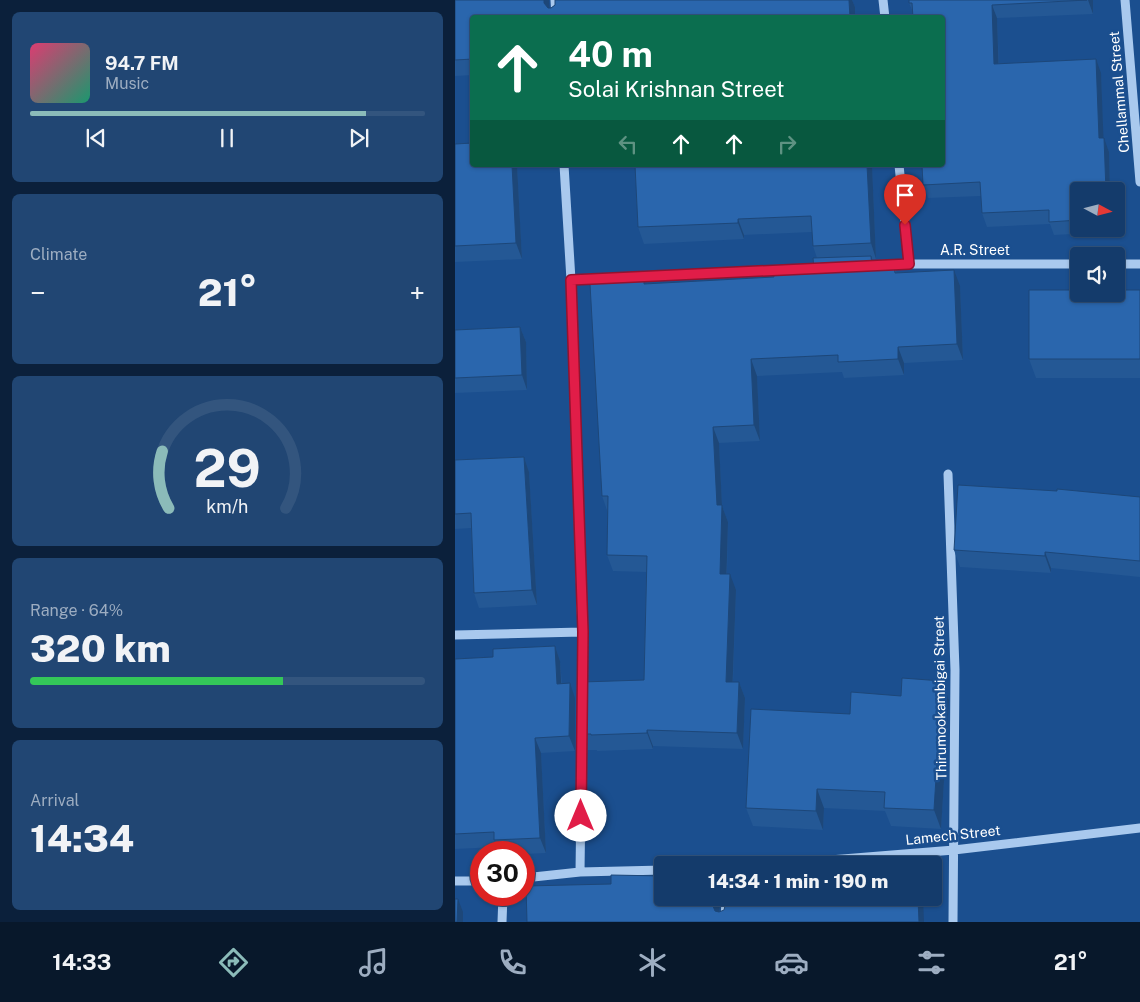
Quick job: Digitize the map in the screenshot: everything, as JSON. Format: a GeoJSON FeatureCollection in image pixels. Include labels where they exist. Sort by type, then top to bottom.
{"type":"FeatureCollection","features":[{"type":"Feature","properties":{"kind":"street"},"geometry":{"type":"LineString","coordinates":[[555,0],[556,15]]}},
{"type":"Feature","properties":{"kind":"street"},"geometry":{"type":"LineString","coordinates":[[883,0],[885,15]]}},
{"type":"Feature","properties":{"kind":"street","name":"Chellammal Street"},"geometry":{"type":"LineString","coordinates":[[1125,0],[1140,182]]}},
{"type":"Feature","properties":{"kind":"street"},"geometry":{"type":"LineString","coordinates":[[564,167],[571,280],[583,632],[580,872]]}},
{"type":"Feature","properties":{"kind":"street"},"geometry":{"type":"LineString","coordinates":[[899,167],[909,264]]}},
{"type":"Feature","properties":{"kind":"street","name":"A.R. Street"},"geometry":{"type":"LineString","coordinates":[[859,267],[909,264],[1070,264]]}},
{"type":"Feature","properties":{"kind":"street"},"geometry":{"type":"LineString","coordinates":[[1125,264],[1140,264]]}},
{"type":"Feature","properties":{"kind":"street"},"geometry":{"type":"LineString","coordinates":[[571,280],[789,270]]}},
{"type":"Feature","properties":{"kind":"street","name":"Thirumookambigai Street"},"geometry":{"type":"LineString","coordinates":[[948,474],[955,670],[953,922]]}},
{"type":"Feature","properties":{"kind":"street"},"geometry":{"type":"LineString","coordinates":[[455,636],[583,632]]}},
{"type":"Feature","properties":{"kind":"street","name":"Lamech Street"},"geometry":{"type":"LineString","coordinates":[[880,856],[954,850],[1140,828]]}},
{"type":"Feature","properties":{"kind":"street"},"geometry":{"type":"LineString","coordinates":[[535,877],[580,872],[654,870]]}},
{"type":"Feature","properties":{"kind":"street"},"geometry":{"type":"LineString","coordinates":[[455,881],[470,881]]}},
{"type":"Feature","properties":{"kind":"street"},"geometry":{"type":"LineString","coordinates":[[502,922],[503,906]]}},
{"type":"Feature","properties":{"kind":"street"},"geometry":{"type":"LineString","coordinates":[[725,922],[726,906]]}},
{"type":"Feature","properties":{"kind":"building"},"geometry":{"type":"Polygon","coordinates":[[[455,0],[544,0],[548,8],[551,8],[555,5],[555,0],[849,0],[850,15],[470,15],[470,59],[455,60],[455,0]]]}},
{"type":"Feature","properties":{"kind":"building"},"geometry":{"type":"Polygon","coordinates":[[[909,0],[1087,0],[992,5],[994,64],[1096,59],[1099,138],[1104,138],[1106,182],[1070,182],[1070,221],[1049,222],[1049,210],[982,213],[980,182],[923,185],[922,167],[945,167],[945,15],[913,15],[912,3],[909,3],[909,0]]]}},
{"type":"Feature","properties":{"kind":"building"},"geometry":{"type":"Polygon","coordinates":[[[470,143],[470,167],[512,167],[516,243],[455,246],[455,144],[470,143]]]}},
{"type":"Feature","properties":{"kind":"building"},"geometry":{"type":"Polygon","coordinates":[[[635,167],[867,167],[871,243],[813,246],[811,216],[738,219],[738,223],[638,227],[635,167]]]}},
{"type":"Feature","properties":{"kind":"building"},"geometry":{"type":"Polygon","coordinates":[[[871,256],[872,267],[894,266],[895,273],[954,270],[957,344],[898,347],[898,359],[838,362],[838,355],[751,359],[754,425],[713,427],[717,505],[722,505],[720,574],[730,574],[726,682],[739,682],[737,733],[647,730],[647,733],[581,734],[582,682],[644,680],[647,556],[607,555],[608,496],[602,496],[590,284],[644,281],[644,284],[774,277],[773,269],[814,268],[813,258],[871,256]]]}},
{"type":"Feature","properties":{"kind":"building"},"geometry":{"type":"Polygon","coordinates":[[[1029,290],[1070,290],[1070,302],[1125,302],[1125,290],[1140,290],[1140,359],[1029,359],[1029,290]]]}},
{"type":"Feature","properties":{"kind":"building"},"geometry":{"type":"Polygon","coordinates":[[[520,327],[522,375],[455,378],[455,330],[520,327]]]}},
{"type":"Feature","properties":{"kind":"building"},"geometry":{"type":"Polygon","coordinates":[[[524,457],[532,590],[474,593],[471,513],[455,514],[455,460],[524,457]]]}},
{"type":"Feature","properties":{"kind":"building"},"geometry":{"type":"Polygon","coordinates":[[[958,485],[1057,491],[1057,489],[1140,497],[1140,561],[1045,552],[1045,556],[954,550],[958,485]]]}},
{"type":"Feature","properties":{"kind":"building"},"geometry":{"type":"Polygon","coordinates":[[[555,646],[557,684],[570,683],[569,736],[535,738],[540,838],[494,840],[494,832],[455,834],[455,659],[493,657],[493,649],[555,646]]]}},
{"type":"Feature","properties":{"kind":"building"},"geometry":{"type":"Polygon","coordinates":[[[902,678],[942,681],[934,810],[884,808],[885,792],[817,789],[816,811],[746,808],[751,709],[850,714],[851,692],[901,696],[902,678]]]}},
{"type":"Feature","properties":{"kind":"building"},"geometry":{"type":"Polygon","coordinates":[[[611,875],[654,876],[654,906],[713,906],[715,911],[719,912],[724,910],[725,906],[918,906],[919,922],[527,922],[527,906],[535,906],[535,886],[611,884],[611,875]]]}},
{"type":"Feature","properties":{"kind":"building"},"geometry":{"type":"Polygon","coordinates":[[[455,899],[458,899],[457,922],[455,922],[455,899]]]}},
{"type":"Feature","properties":{"kind":"route"},"geometry":{"type":"LineString","coordinates":[[581,816],[583,632],[571,280],[909,264],[905,225]]}}]}
